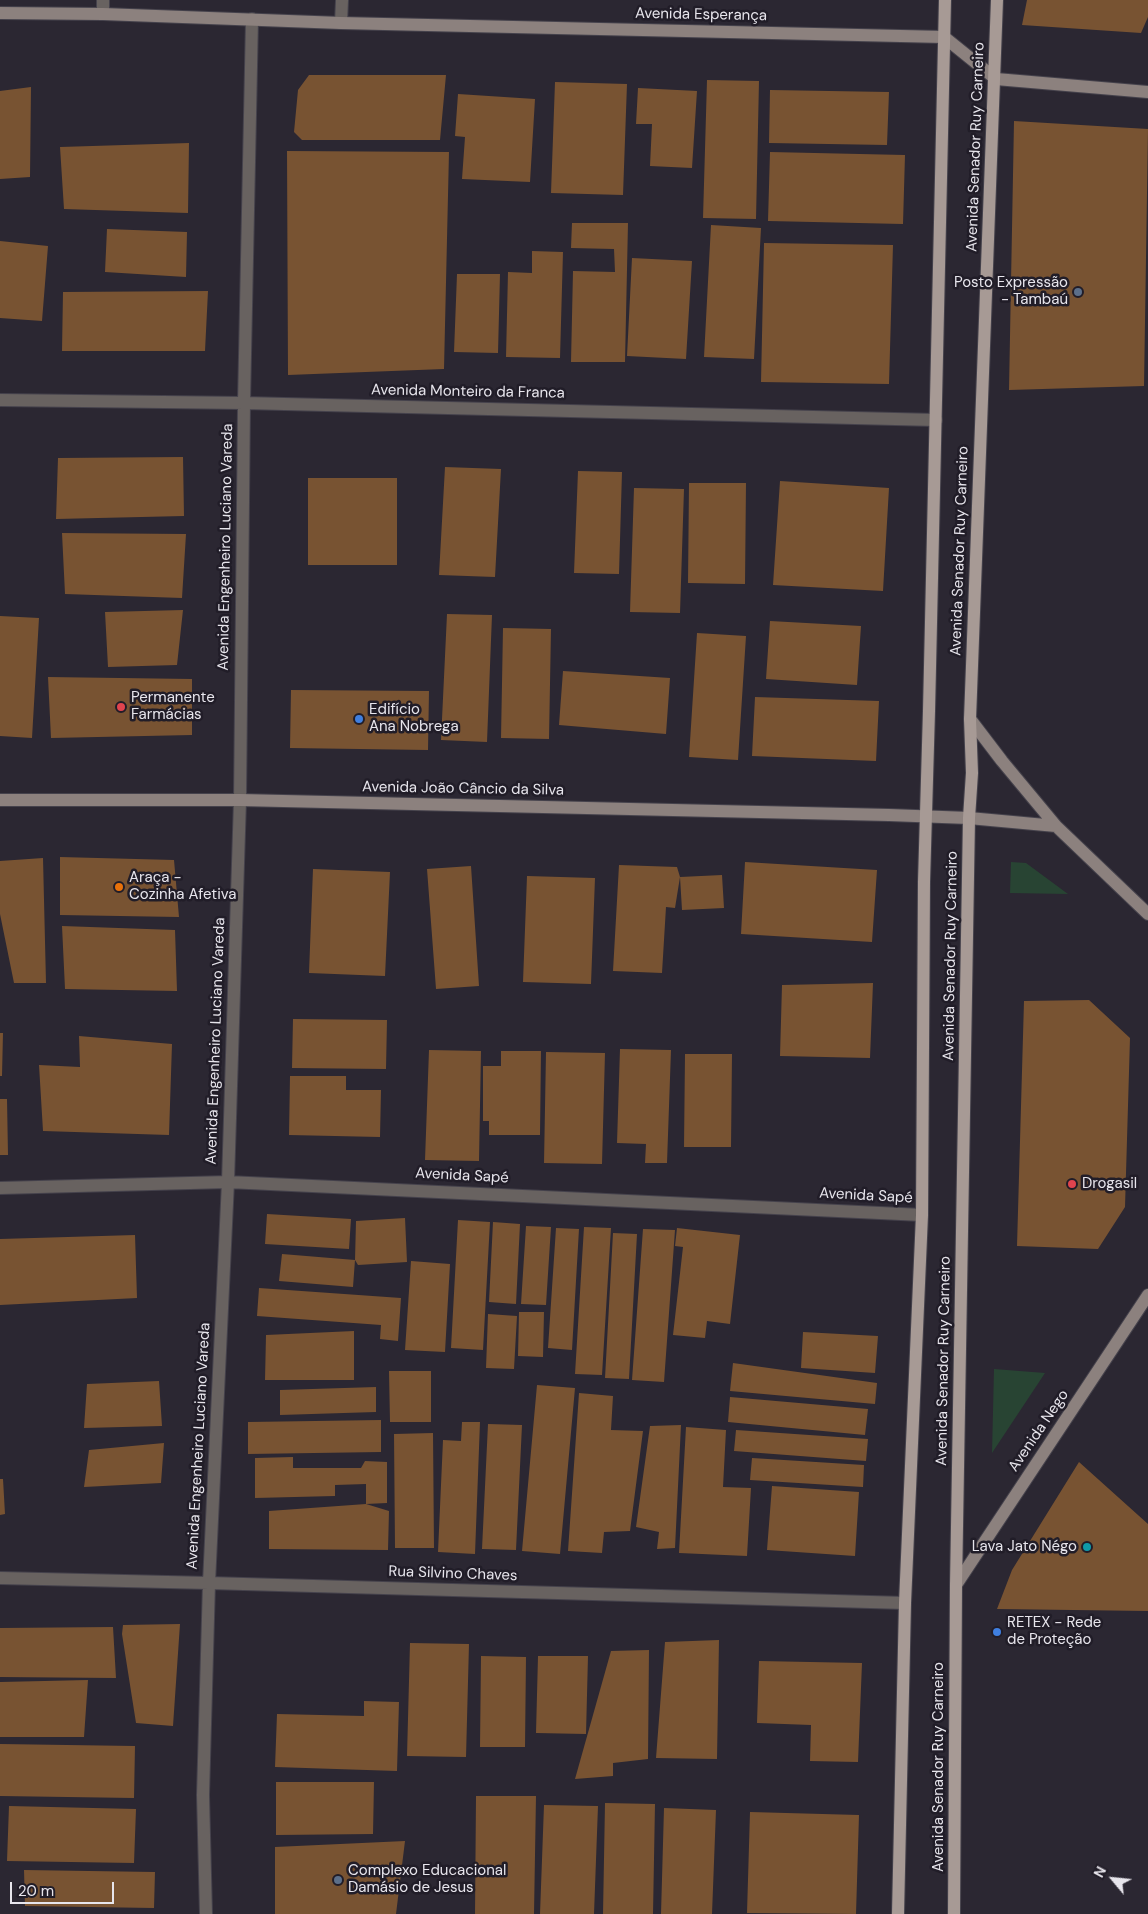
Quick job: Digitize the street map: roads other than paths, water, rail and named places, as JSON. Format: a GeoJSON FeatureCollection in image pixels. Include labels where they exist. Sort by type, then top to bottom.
{"type":"FeatureCollection","features":[{"type":"Feature","properties":{"kind":"main road","name":"Avenida Senador Ruy Carneiro"},"geometry":{"type":"LineString","coordinates":[[898,1914],[905,1603],[922,1215],[925,816],[945,0]]}},
{"type":"Feature","properties":{"kind":"main road","name":"Avenida Senador Ruy Carneiro"},"geometry":{"type":"LineString","coordinates":[[954,1914],[956,1585],[969,818],[972,773],[970,719],[996,79],[997,0]]}},
{"type":"Feature","properties":{"kind":"main road","name":"Avenida Esperança"},"geometry":{"type":"LineString","coordinates":[[0,13],[103,14],[341,23],[944,37]]}},
{"type":"Feature","properties":{"kind":"main road"},"geometry":{"type":"LineString","coordinates":[[944,37],[996,79],[1148,92]]}},
{"type":"Feature","properties":{"kind":"main road"},"geometry":{"type":"LineString","coordinates":[[970,719],[1002,762],[1056,826],[1148,914]]}},
{"type":"Feature","properties":{"kind":"main road","name":"Avenida João Câncio da Silva"},"geometry":{"type":"LineString","coordinates":[[0,800],[240,800],[925,816],[1056,826]]}},
{"type":"Feature","properties":{"kind":"main road","name":"Avenida Nego"},"geometry":{"type":"LineString","coordinates":[[956,1585],[1148,1295]]}},
{"type":"Feature","properties":{"kind":"street"},"geometry":{"type":"LineString","coordinates":[[102,0],[103,14]]}},
{"type":"Feature","properties":{"kind":"street"},"geometry":{"type":"LineString","coordinates":[[341,23],[342,0]]}},
{"type":"Feature","properties":{"kind":"street","name":"Avenida Engenheiro Luciano Vareda"},"geometry":{"type":"LineString","coordinates":[[206,1914],[203,1794],[209,1582],[228,1182],[240,800],[244,403],[252,19]]}},
{"type":"Feature","properties":{"kind":"street","name":"Avenida Monteiro da Franca"},"geometry":{"type":"LineString","coordinates":[[0,400],[244,403],[936,420]]}},
{"type":"Feature","properties":{"kind":"street","name":"Avenida Sapé"},"geometry":{"type":"LineString","coordinates":[[0,1188],[228,1182],[922,1215]]}},
{"type":"Feature","properties":{"kind":"street","name":"Rua Silvino Chaves"},"geometry":{"type":"LineString","coordinates":[[0,1578],[209,1582],[905,1603]]}},
{"type":"Feature","properties":{"kind":"place","name":"Posto Expressão - Tambaú"},"geometry":{"type":"Point","coordinates":[1078,292]}},
{"type":"Feature","properties":{"kind":"place","name":"Permanente Farmácias"},"geometry":{"type":"Point","coordinates":[121,707]}},
{"type":"Feature","properties":{"kind":"place","name":"Edifício Ana Nobrega"},"geometry":{"type":"Point","coordinates":[359,719]}},
{"type":"Feature","properties":{"kind":"place","name":"Araça - Cozinha Afetiva"},"geometry":{"type":"Point","coordinates":[119,887]}},
{"type":"Feature","properties":{"kind":"place","name":"Drogasil"},"geometry":{"type":"Point","coordinates":[1072,1184]}},
{"type":"Feature","properties":{"kind":"place","name":"Lava Jato Négo"},"geometry":{"type":"Point","coordinates":[1087,1547]}},
{"type":"Feature","properties":{"kind":"place","name":"RETEX - Rede de Proteção"},"geometry":{"type":"Point","coordinates":[997,1632]}},
{"type":"Feature","properties":{"kind":"place","name":"Complexo Educacional Damásio de Jesus"},"geometry":{"type":"Point","coordinates":[338,1880]}}]}
